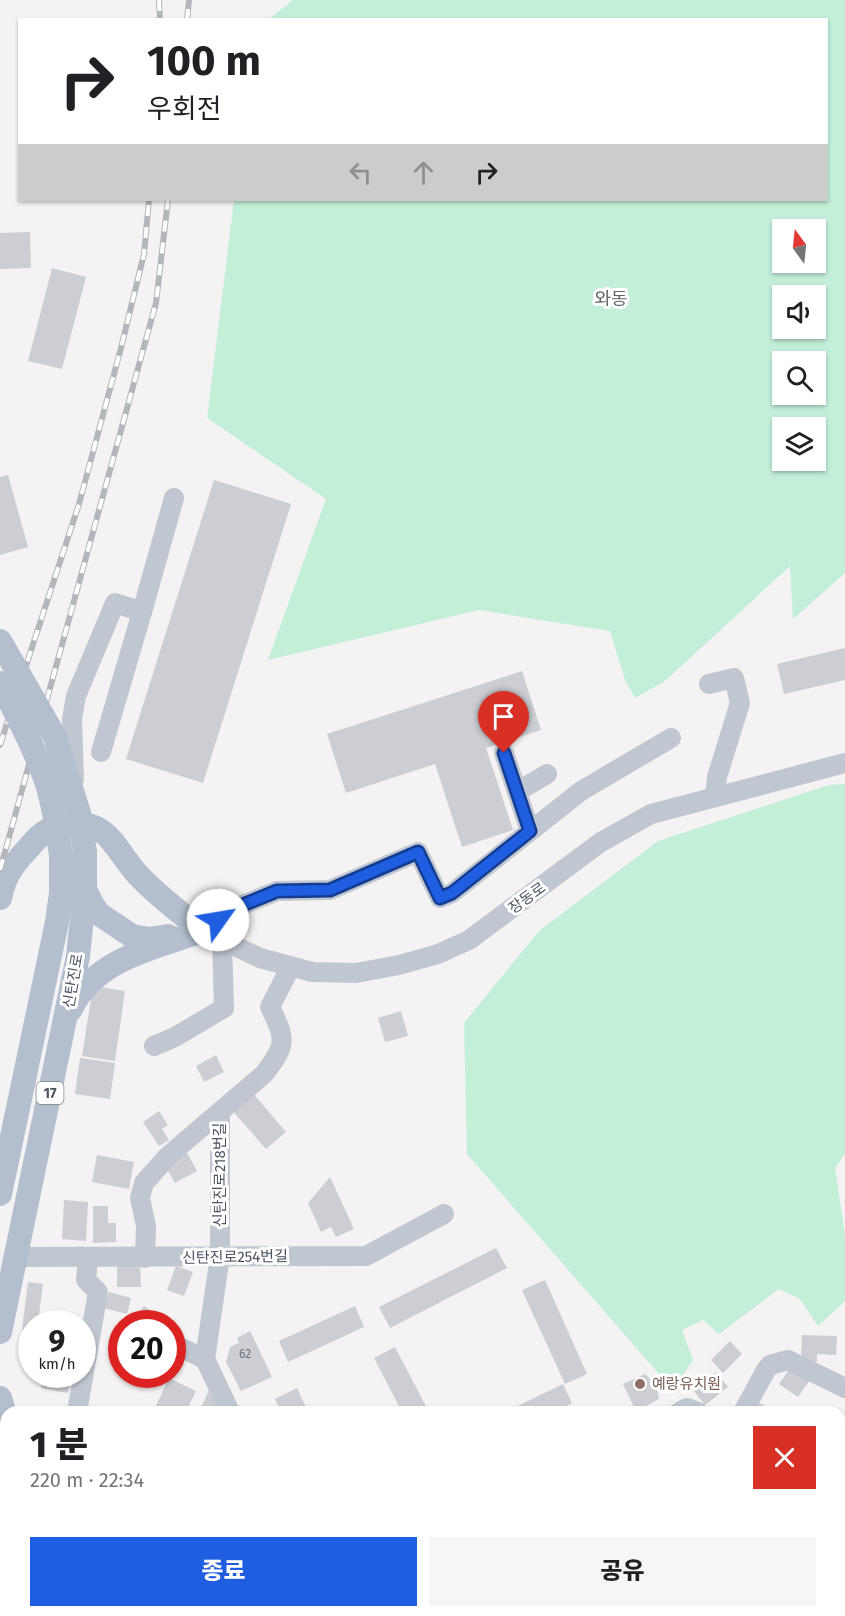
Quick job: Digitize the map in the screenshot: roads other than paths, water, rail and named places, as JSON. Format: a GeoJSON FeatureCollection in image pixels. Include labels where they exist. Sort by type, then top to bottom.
{"type":"FeatureCollection","features":[{"type":"Feature","properties":{"kind":"main road","name":"신탄진로"},"geometry":{"type":"LineString","coordinates":[[0,641],[55,737],[79,813],[85,852],[85,889],[78,956],[0,1332]]}},
{"type":"Feature","properties":{"kind":"main road","name":"신탄진로"},"geometry":{"type":"LineString","coordinates":[[0,683],[23,726],[46,781],[54,811],[61,855],[61,893],[57,922],[0,1194]]}},
{"type":"Feature","properties":{"kind":"main road"},"geometry":{"type":"LineString","coordinates":[[0,897],[3,881],[39,836],[57,825],[83,822],[99,828],[110,838],[139,877],[213,937]]}},
{"type":"Feature","properties":{"kind":"main road"},"geometry":{"type":"LineString","coordinates":[[85,889],[99,914],[132,936],[149,939],[213,937]]}},
{"type":"Feature","properties":{"kind":"main road"},"geometry":{"type":"LineString","coordinates":[[65,1022],[77,998],[88,985],[112,965],[139,953],[213,937]]}},
{"type":"Feature","properties":{"kind":"street"},"geometry":{"type":"LineString","coordinates":[[101,752],[174,498]]}},
{"type":"Feature","properties":{"kind":"street"},"geometry":{"type":"LineString","coordinates":[[83,822],[74,778],[72,719],[76,696],[115,603],[142,612]]}},
{"type":"Feature","properties":{"kind":"street"},"geometry":{"type":"LineString","coordinates":[[709,684],[734,678],[740,703],[717,777],[715,796]]}},
{"type":"Feature","properties":{"kind":"street"},"geometry":{"type":"LineString","coordinates":[[154,1046],[175,1037],[224,1008],[213,937],[233,909],[277,891],[330,890],[418,852],[440,898],[452,893],[581,791],[671,738]]}},
{"type":"Feature","properties":{"kind":"street"},"geometry":{"type":"LineString","coordinates":[[504,753],[530,831]]}},
{"type":"Feature","properties":{"kind":"street","name":"장동로"},"geometry":{"type":"LineString","coordinates":[[213,937],[260,958],[290,968],[312,972],[356,973],[399,965],[438,954],[469,940],[601,842],[651,814],[845,763]]}},
{"type":"Feature","properties":{"kind":"street"},"geometry":{"type":"LineString","coordinates":[[517,792],[547,774]]}},
{"type":"Feature","properties":{"kind":"street"},"geometry":{"type":"LineString","coordinates":[[146,1258],[146,1226],[140,1198],[144,1183],[168,1156],[264,1074],[275,1060],[283,1043],[281,1030],[270,1007],[290,968]]}},
{"type":"Feature","properties":{"kind":"street","name":"신탄진로218번길"},"geometry":{"type":"LineString","coordinates":[[205,1359],[220,1256],[220,1112]]}},
{"type":"Feature","properties":{"kind":"street","name":"신탄진로254번길"},"geometry":{"type":"LineString","coordinates":[[15,1257],[366,1256],[444,1214]]}},
{"type":"Feature","properties":{"kind":"street"},"geometry":{"type":"LineString","coordinates":[[78,1406],[98,1292],[86,1280],[88,1258]]}},
{"type":"Feature","properties":{"kind":"street"},"geometry":{"type":"LineString","coordinates":[[186,1350],[205,1359],[227,1406]]}},
{"type":"Feature","properties":{"kind":"street"},"geometry":{"type":"LineString","coordinates":[[747,1406],[770,1365],[788,1360],[845,1388]]}},
{"type":"Feature","properties":{"kind":"railway"},"geometry":{"type":"LineString","coordinates":[[159,0],[160,18]]}},
{"type":"Feature","properties":{"kind":"railway"},"geometry":{"type":"LineString","coordinates":[[187,18],[189,0]]}},
{"type":"Feature","properties":{"kind":"railway"},"geometry":{"type":"LineString","coordinates":[[0,745],[79,504],[144,254],[149,201]]}},
{"type":"Feature","properties":{"kind":"railway"},"geometry":{"type":"LineString","coordinates":[[0,870],[156,303],[168,201]]}},
{"type":"Feature","properties":{"kind":"place","name":"예랑유치원"},"geometry":{"type":"Point","coordinates":[640,1384]}},
{"type":"Feature","properties":{"kind":"district","name":"와동"},"geometry":{"type":"Point","coordinates":[611,299]}}]}
